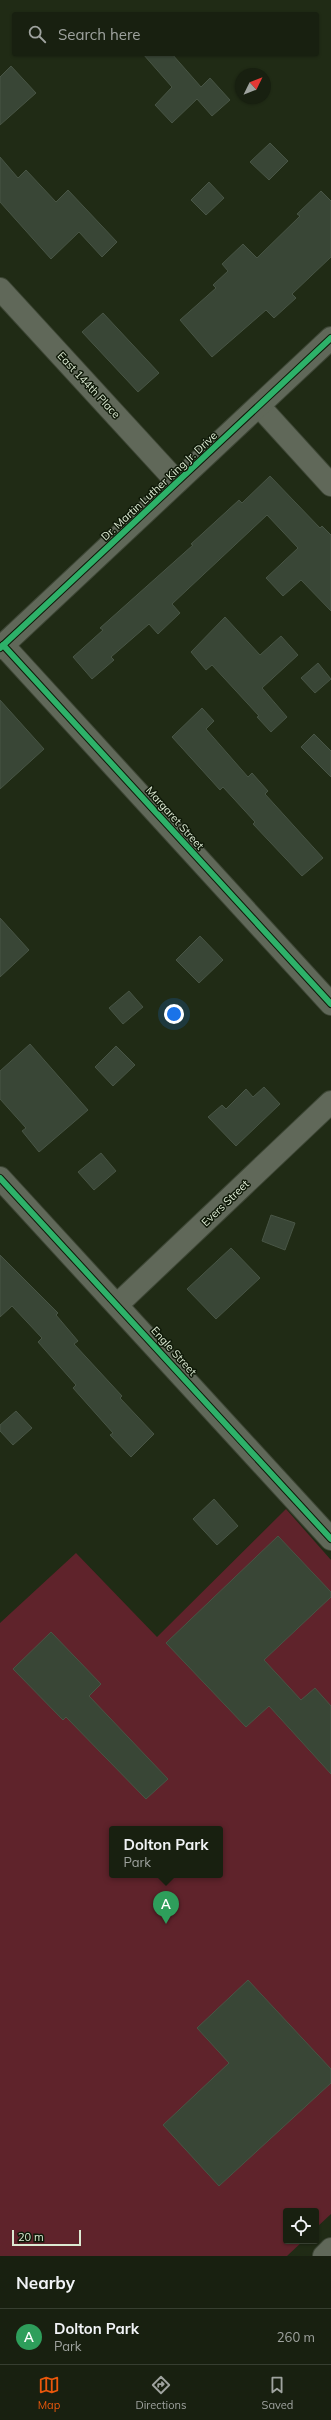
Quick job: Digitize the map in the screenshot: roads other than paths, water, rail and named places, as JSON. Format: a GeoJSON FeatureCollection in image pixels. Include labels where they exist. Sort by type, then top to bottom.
{"type":"FeatureCollection","features":[{"type":"Feature","properties":{"kind":"street","name":"East 144th Place"},"geometry":{"type":"LineString","coordinates":[[0,289],[177,482]]}},
{"type":"Feature","properties":{"kind":"street","name":"Dr. Martin Luther King Jr. Drive"},"geometry":{"type":"LineString","coordinates":[[2,646],[331,338]]}},
{"type":"Feature","properties":{"kind":"street"},"geometry":{"type":"LineString","coordinates":[[259,406],[331,485]]}},
{"type":"Feature","properties":{"kind":"street","name":"Margaret Street"},"geometry":{"type":"LineString","coordinates":[[2,646],[331,1004]]}},
{"type":"Feature","properties":{"kind":"street","name":"Evers Street"},"geometry":{"type":"LineString","coordinates":[[118,1304],[331,1102]]}},
{"type":"Feature","properties":{"kind":"street","name":"Engle Street"},"geometry":{"type":"LineString","coordinates":[[0,1178],[118,1304],[331,1539]]}},
{"type":"Feature","properties":{"kind":"street"},"geometry":{"type":"LineString","coordinates":[[324,2256],[331,2249]]}},
{"type":"Feature","properties":{"kind":"place","name":"Dolton Park"},"geometry":{"type":"Point","coordinates":[166,1924]}}]}
